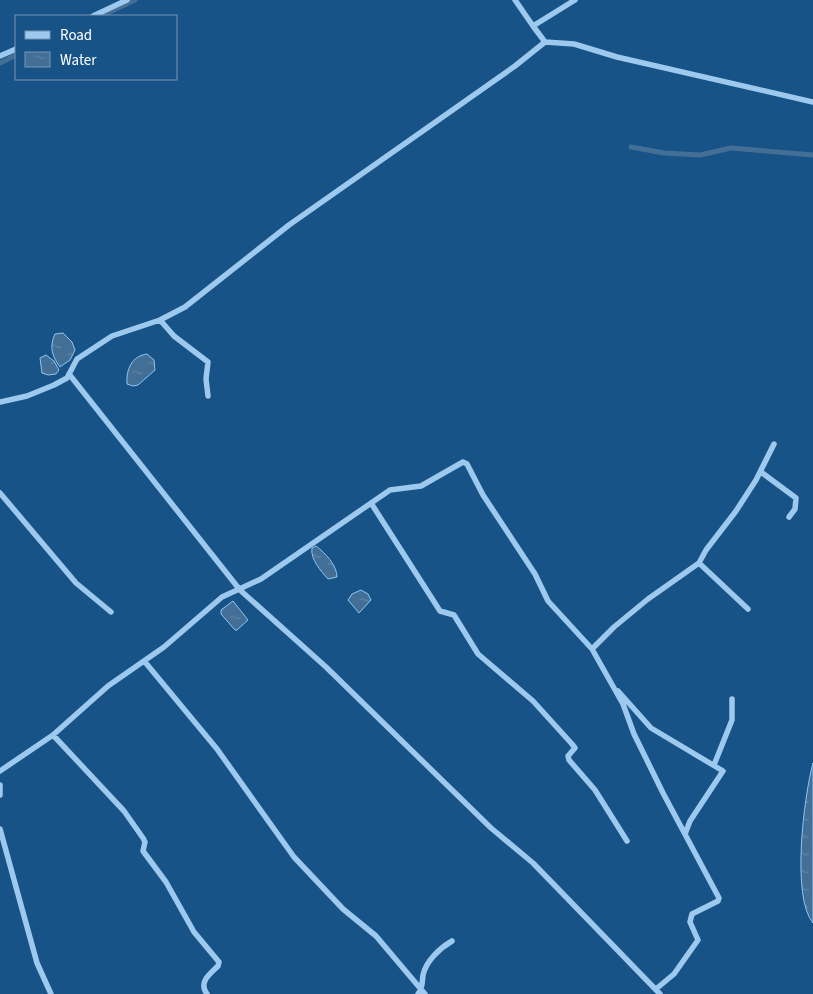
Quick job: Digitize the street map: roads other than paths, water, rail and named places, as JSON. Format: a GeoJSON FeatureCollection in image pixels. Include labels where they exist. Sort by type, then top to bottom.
{"type":"FeatureCollection","features":[{"type":"Feature","properties":{"kind":"street"},"geometry":{"type":"LineString","coordinates":[[95,15],[127,0]]}},
{"type":"Feature","properties":{"kind":"street"},"geometry":{"type":"LineString","coordinates":[[515,0],[544,42]]}},
{"type":"Feature","properties":{"kind":"street"},"geometry":{"type":"LineString","coordinates":[[533,26],[575,0]]}},
{"type":"Feature","properties":{"kind":"street"},"geometry":{"type":"LineString","coordinates":[[0,402],[36,392],[61,382],[69,374],[78,359],[112,336],[160,320],[185,307],[281,230],[515,66],[544,42],[574,44],[616,57],[813,102]]}},
{"type":"Feature","properties":{"kind":"street"},"geometry":{"type":"LineString","coordinates":[[0,56],[15,49]]}},
{"type":"Feature","properties":{"kind":"street"},"geometry":{"type":"LineString","coordinates":[[160,320],[174,336],[208,362],[206,379],[208,396]]}},
{"type":"Feature","properties":{"kind":"street"},"geometry":{"type":"LineString","coordinates":[[0,771],[54,735],[108,686],[144,662],[222,597],[240,590],[261,579],[390,490],[402,488],[415,489],[463,462],[467,464],[483,495],[535,574],[548,601],[592,649],[612,684],[643,753],[684,834],[708,873],[720,900],[692,914],[690,922],[698,940],[674,974],[658,991],[533,863],[491,828],[326,667],[240,590],[69,374]]}},
{"type":"Feature","properties":{"kind":"street"},"geometry":{"type":"LineString","coordinates":[[592,649],[614,626],[699,563],[706,550],[736,511],[761,472],[774,444]]}},
{"type":"Feature","properties":{"kind":"street"},"geometry":{"type":"LineString","coordinates":[[761,472],[796,498],[794,508],[789,517]]}},
{"type":"Feature","properties":{"kind":"street"},"geometry":{"type":"LineString","coordinates":[[0,493],[76,583],[111,612]]}},
{"type":"Feature","properties":{"kind":"street"},"geometry":{"type":"LineString","coordinates":[[371,502],[440,611],[454,615],[478,654],[533,700],[572,744],[575,748],[568,756],[569,760],[595,790],[627,841]]}},
{"type":"Feature","properties":{"kind":"street"},"geometry":{"type":"LineString","coordinates":[[699,563],[748,609]]}},
{"type":"Feature","properties":{"kind":"street"},"geometry":{"type":"LineString","coordinates":[[144,662],[218,749],[294,857],[339,906],[376,936],[422,988],[425,994]]}},
{"type":"Feature","properties":{"kind":"street"},"geometry":{"type":"LineString","coordinates":[[612,684],[650,728],[723,771],[690,821],[684,834]]}},
{"type":"Feature","properties":{"kind":"street"},"geometry":{"type":"LineString","coordinates":[[714,765],[732,720],[732,699]]}},
{"type":"Feature","properties":{"kind":"street"},"geometry":{"type":"LineString","coordinates":[[54,735],[124,811],[145,842],[143,851],[166,882],[194,932],[218,962],[218,966],[207,976],[204,982],[204,989],[207,994]]}},
{"type":"Feature","properties":{"kind":"street"},"geometry":{"type":"LineString","coordinates":[[0,784],[0,795]]}},
{"type":"Feature","properties":{"kind":"street"},"geometry":{"type":"LineString","coordinates":[[0,829],[36,963],[51,994]]}},
{"type":"Feature","properties":{"kind":"street"},"geometry":{"type":"LineString","coordinates":[[418,994],[422,988],[423,972],[428,964],[440,950],[452,941]]}},
{"type":"Feature","properties":{"kind":"water"},"geometry":{"type":"Polygon","coordinates":[[[63,333],[72,342],[75,350],[70,360],[60,367],[53,355],[52,343],[55,334],[63,333]]]}},
{"type":"Feature","properties":{"kind":"water"},"geometry":{"type":"Polygon","coordinates":[[[147,354],[154,360],[155,370],[138,385],[127,384],[131,364],[137,357],[147,354]]]}},
{"type":"Feature","properties":{"kind":"water"},"geometry":{"type":"Polygon","coordinates":[[[46,355],[54,361],[59,370],[56,374],[48,375],[42,373],[40,358],[46,355]]]}},
{"type":"Feature","properties":{"kind":"water"},"geometry":{"type":"Polygon","coordinates":[[[316,546],[333,564],[337,577],[328,579],[317,565],[312,552],[312,548],[316,546]]]}},
{"type":"Feature","properties":{"kind":"water"},"geometry":{"type":"Polygon","coordinates":[[[361,590],[368,594],[371,600],[359,613],[348,600],[352,594],[361,590]]]}},
{"type":"Feature","properties":{"kind":"water"},"geometry":{"type":"Polygon","coordinates":[[[233,601],[248,620],[237,630],[221,614],[221,610],[233,601]]]}},
{"type":"Feature","properties":{"kind":"water"},"geometry":{"type":"Polygon","coordinates":[[[813,763],[813,923],[806,910],[802,892],[801,846],[806,798],[813,763]]]}},
{"type":"Feature","properties":{"kind":"waterway"},"geometry":{"type":"LineString","coordinates":[[103,15],[135,0]]}},
{"type":"Feature","properties":{"kind":"waterway"},"geometry":{"type":"LineString","coordinates":[[0,63],[15,56]]}},
{"type":"Feature","properties":{"kind":"waterway"},"geometry":{"type":"LineString","coordinates":[[631,147],[664,153],[700,155],[731,148],[813,155]]}}]}
